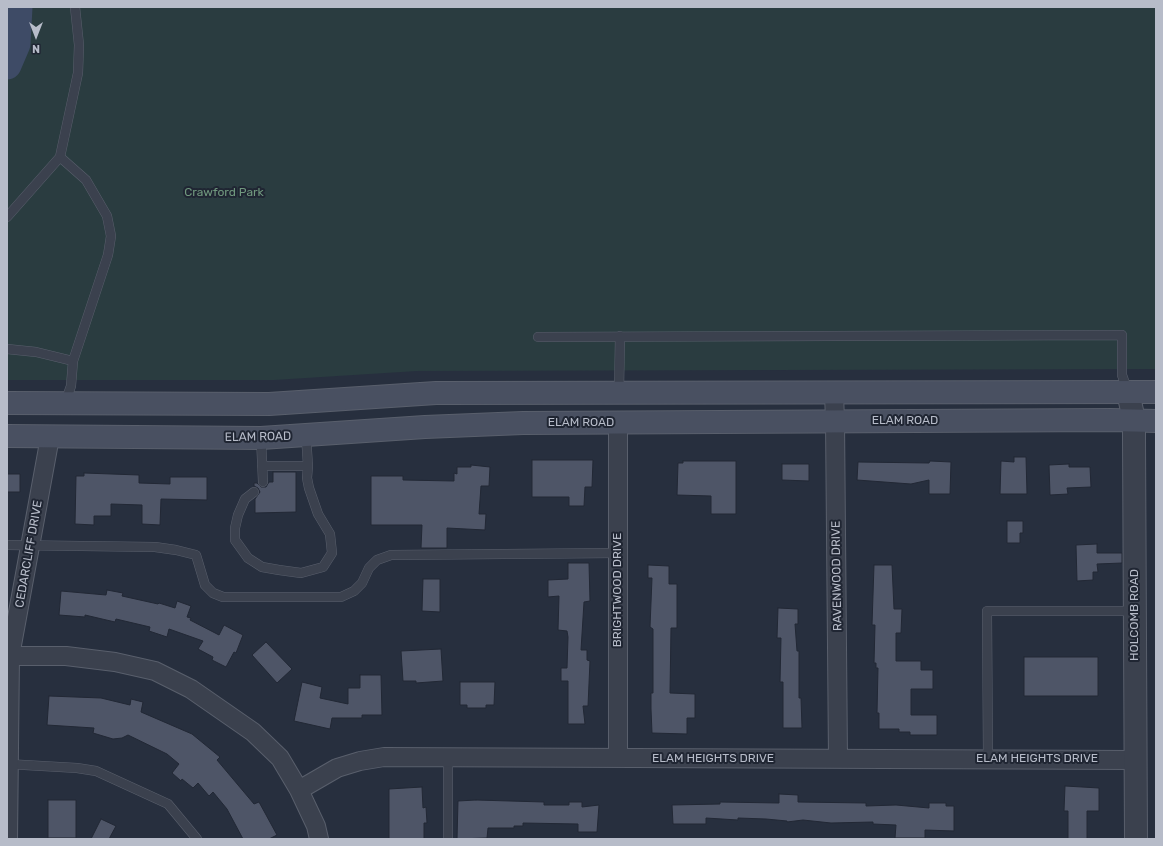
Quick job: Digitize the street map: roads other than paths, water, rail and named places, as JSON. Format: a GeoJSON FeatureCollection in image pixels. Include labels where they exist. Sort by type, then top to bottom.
{"type":"FeatureCollection","features":[{"type":"Feature","properties":{"kind":"main road"},"geometry":{"type":"LineString","coordinates":[[618,423],[619,392]]}},
{"type":"Feature","properties":{"kind":"main road"},"geometry":{"type":"LineString","coordinates":[[7,403],[269,404],[436,393],[1156,392]]}},
{"type":"Feature","properties":{"kind":"main road"},"geometry":{"type":"LineString","coordinates":[[50,437],[64,404]]}},
{"type":"Feature","properties":{"kind":"main road","name":"ELAM ROAD"},"geometry":{"type":"LineString","coordinates":[[7,436],[261,438],[425,427],[523,423],[1156,421]]}},
{"type":"Feature","properties":{"kind":"street","name":"HOLCOMB ROAD"},"geometry":{"type":"LineString","coordinates":[[1128,392],[1134,420],[1136,839]]}},
{"type":"Feature","properties":{"kind":"street","name":"RAVENWOOD DRIVE"},"geometry":{"type":"LineString","coordinates":[[834,393],[838,759]]}},
{"type":"Feature","properties":{"kind":"street","name":"BRIGHTWOOD DRIVE"},"geometry":{"type":"LineString","coordinates":[[618,423],[618,758]]}},
{"type":"Feature","properties":{"kind":"street","name":"CEDARCLIFF DRIVE"},"geometry":{"type":"LineString","coordinates":[[8,839],[8,656],[31,546],[50,437]]}},
{"type":"Feature","properties":{"kind":"street"},"geometry":{"type":"LineString","coordinates":[[8,656],[66,656],[115,662],[155,671],[191,689],[253,732],[280,758],[299,790],[316,826],[320,839]]}},
{"type":"Feature","properties":{"kind":"street","name":"ELAM HEIGHTS DRIVE"},"geometry":{"type":"LineString","coordinates":[[299,790],[337,768],[360,761],[384,757],[1135,760]]}},
{"type":"Feature","properties":{"kind":"lane"},"geometry":{"type":"LineString","coordinates":[[7,218],[60,157],[78,72],[79,45],[75,7]]}},
{"type":"Feature","properties":{"kind":"lane"},"geometry":{"type":"LineString","coordinates":[[60,157],[86,180],[107,216],[111,236],[108,255],[73,361],[71,386],[64,404]]}},
{"type":"Feature","properties":{"kind":"lane"},"geometry":{"type":"LineString","coordinates":[[538,337],[1122,335],[1122,375],[1128,392]]}},
{"type":"Feature","properties":{"kind":"lane"},"geometry":{"type":"LineString","coordinates":[[619,392],[620,336]]}},
{"type":"Feature","properties":{"kind":"lane"},"geometry":{"type":"LineString","coordinates":[[7,348],[36,352],[73,361]]}},
{"type":"Feature","properties":{"kind":"lane"},"geometry":{"type":"LineString","coordinates":[[254,492],[245,499],[238,515],[235,528],[235,540],[248,558],[262,567],[301,573],[323,567],[332,553],[330,534],[318,514],[309,488],[307,478],[308,466],[306,435]]}},
{"type":"Feature","properties":{"kind":"lane"},"geometry":{"type":"LineString","coordinates":[[261,438],[263,482]]}},
{"type":"Feature","properties":{"kind":"lane"},"geometry":{"type":"LineString","coordinates":[[262,466],[308,466]]}},
{"type":"Feature","properties":{"kind":"lane"},"geometry":{"type":"LineString","coordinates":[[7,545],[155,547],[190,553],[196,555],[208,590],[224,597],[341,597],[354,591],[362,583],[369,568],[377,560],[391,555],[618,553]]}},
{"type":"Feature","properties":{"kind":"lane"},"geometry":{"type":"LineString","coordinates":[[988,759],[988,612],[1135,611]]}},
{"type":"Feature","properties":{"kind":"lane"},"geometry":{"type":"LineString","coordinates":[[448,757],[448,839]]}},
{"type":"Feature","properties":{"kind":"lane"},"geometry":{"type":"LineString","coordinates":[[7,764],[77,768],[96,771],[168,804],[198,839]]}},
{"type":"Feature","properties":{"kind":"waterway"},"geometry":{"type":"LineString","coordinates":[[7,65],[16,44],[18,7]]}},
{"type":"Feature","properties":{"kind":"park label","name":"Crawford Park"},"geometry":{"type":"Point","coordinates":[224,193]}}]}
